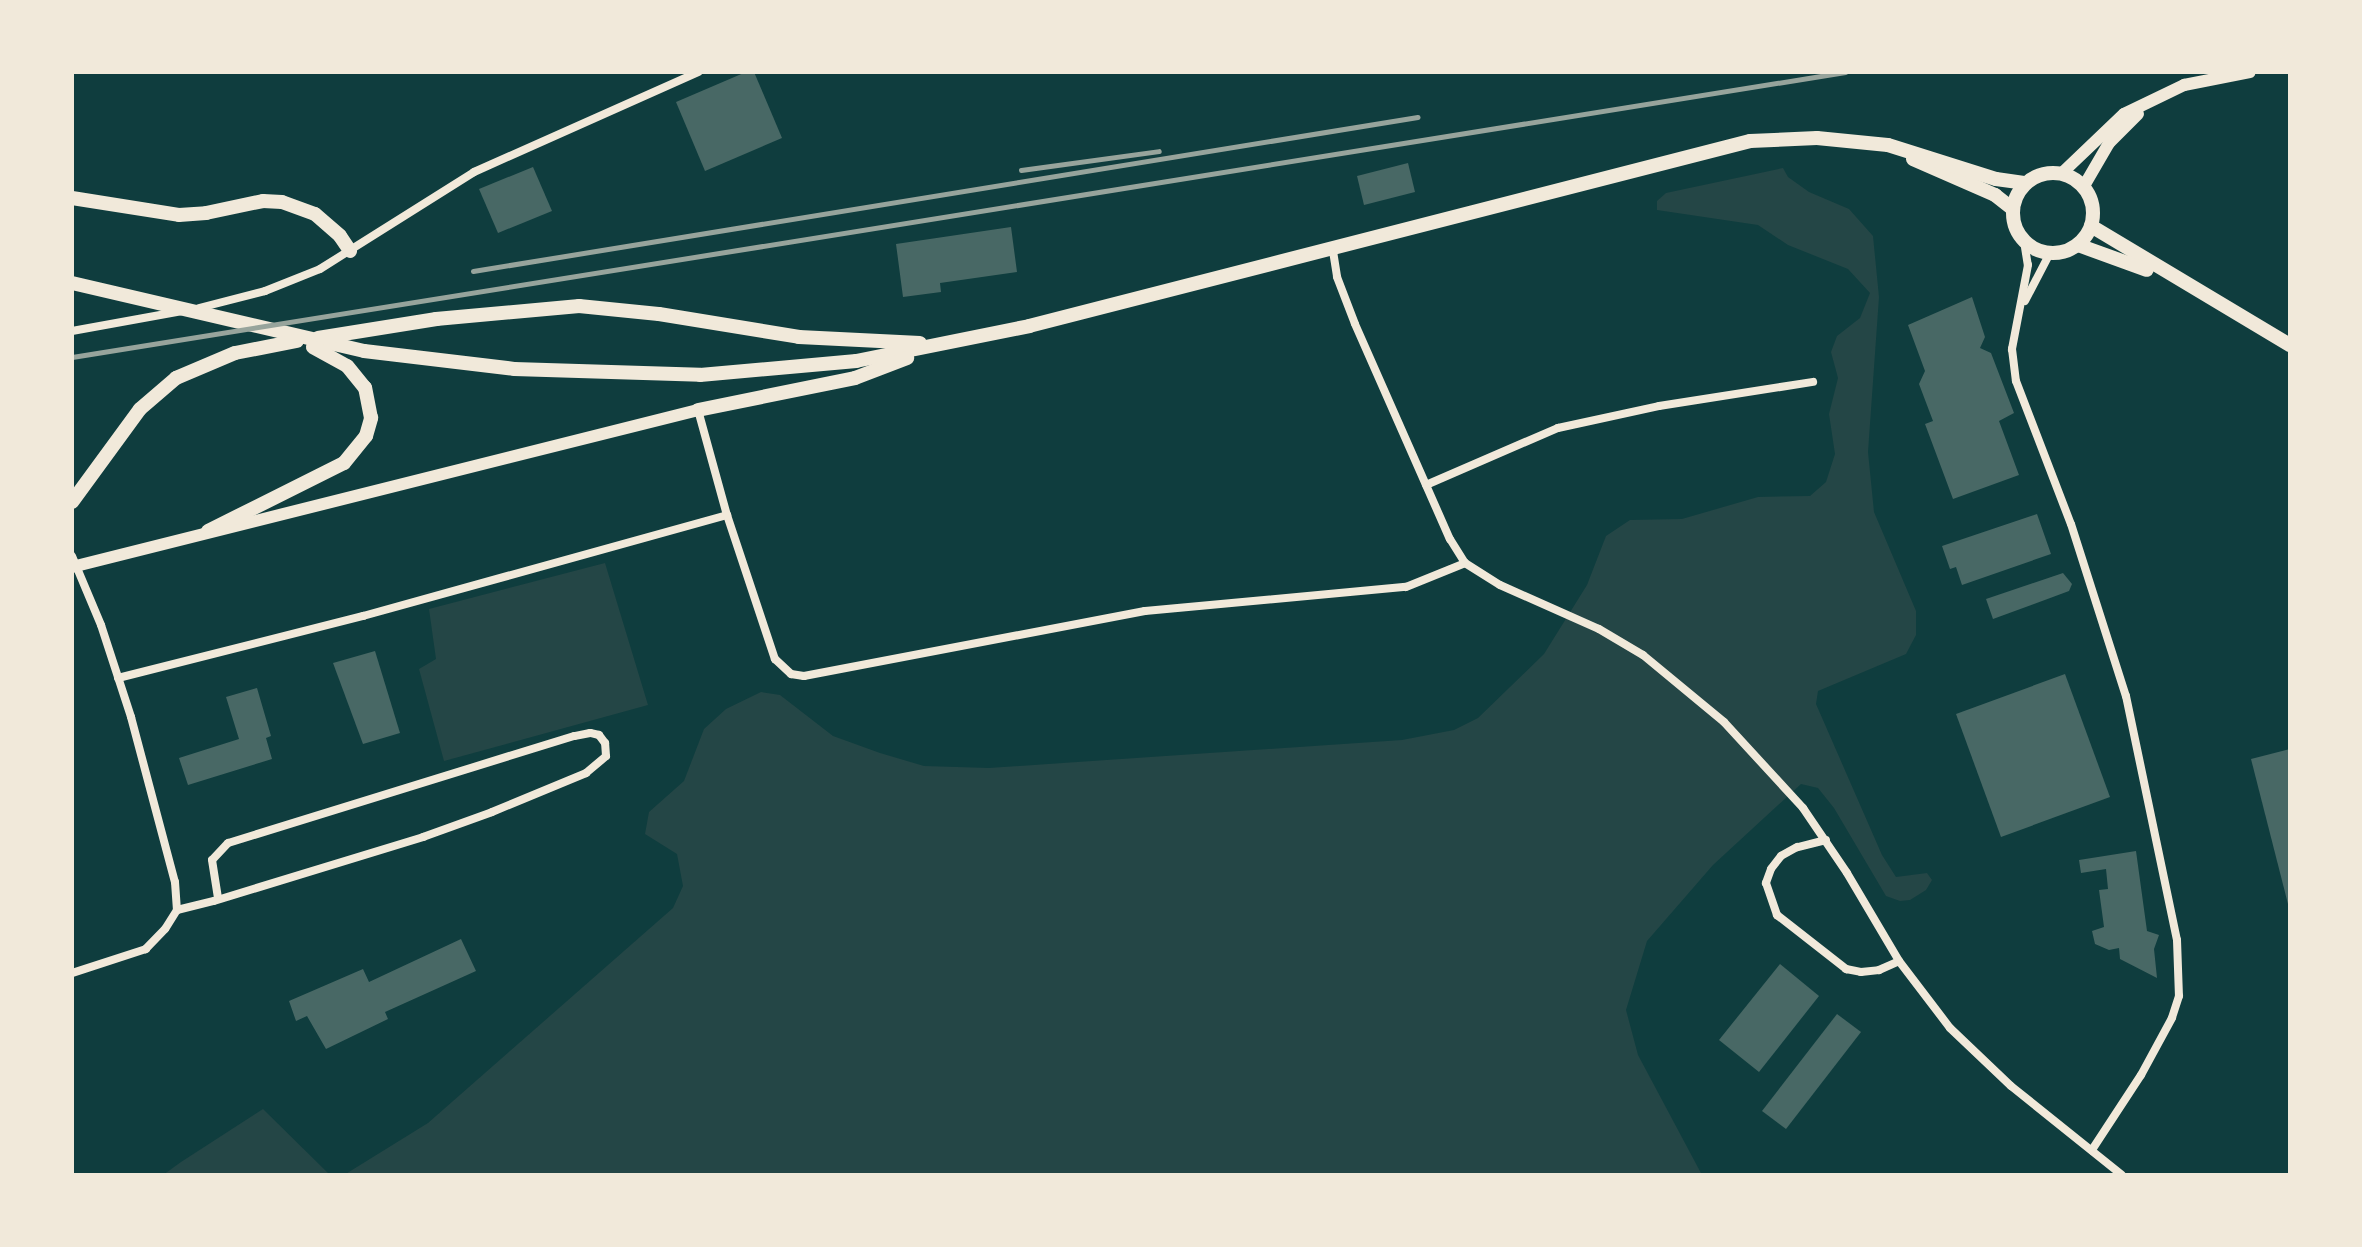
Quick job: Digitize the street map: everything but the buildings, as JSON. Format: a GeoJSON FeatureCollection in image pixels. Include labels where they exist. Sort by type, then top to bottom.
{"type":"FeatureCollection","features":[{"type":"Feature","properties":{"kind":"main road"},"geometry":{"type":"LineString","coordinates":[[72,283],[275,333],[364,351],[514,369],[700,375],[856,361],[945,344],[1333,251],[1750,141],[1817,138],[1888,145],[1996,179],[2026,183],[2049,172],[2062,173],[2084,186],[2093,205],[2091,226],[2078,245]]}},
{"type":"Feature","properties":{"kind":"main road"},"geometry":{"type":"LineString","coordinates":[[1859,142],[1908,157],[1995,195],[2013,209]]}},
{"type":"Feature","properties":{"kind":"main road"},"geometry":{"type":"LineString","coordinates":[[2026,183],[2013,209],[2014,220],[2024,241],[2050,253],[2078,245],[2188,287]]}},
{"type":"Feature","properties":{"kind":"main road"},"geometry":{"type":"LineString","coordinates":[[72,198],[149,213],[179,215],[206,213],[263,201],[282,202],[315,214],[340,236],[350,251]]}},
{"type":"Feature","properties":{"kind":"main road"},"geometry":{"type":"LineString","coordinates":[[2091,226],[2188,287],[2290,345]]}},
{"type":"Feature","properties":{"kind":"main road"},"geometry":{"type":"LineString","coordinates":[[72,502],[123,430],[157,392],[192,369],[259,347],[436,319],[579,306],[659,314],[799,337],[945,344]]}},
{"type":"Feature","properties":{"kind":"main road"},"geometry":{"type":"LineString","coordinates":[[208,531],[321,476],[356,452],[366,436],[370,405],[356,375],[333,356],[275,333]]}},
{"type":"Feature","properties":{"kind":"main road"},"geometry":{"type":"LineString","coordinates":[[698,410],[855,378],[945,344]]}},
{"type":"Feature","properties":{"kind":"street"},"geometry":{"type":"LineString","coordinates":[[72,331],[222,305],[289,282],[350,251],[474,172],[699,72]]}},
{"type":"Feature","properties":{"kind":"street"},"geometry":{"type":"LineString","coordinates":[[2062,173],[2124,114],[2206,79],[2250,72]]}},
{"type":"Feature","properties":{"kind":"street"},"geometry":{"type":"LineString","coordinates":[[2084,186],[2109,143],[2155,99]]}},
{"type":"Feature","properties":{"kind":"street"},"geometry":{"type":"LineString","coordinates":[[2024,241],[2028,265],[2012,349],[2016,381],[2071,524],[2126,696],[2177,940],[2179,996],[2172,1018],[2141,1075],[2092,1150]]}},
{"type":"Feature","properties":{"kind":"street"},"geometry":{"type":"LineString","coordinates":[[1333,251],[1337,277],[1355,324],[1426,485],[1465,563],[1500,585],[1571,616],[1643,655],[1685,687],[1765,765],[1826,840],[1899,961],[1950,1028],[1975,1055],[2122,1175]]}},
{"type":"Feature","properties":{"kind":"street"},"geometry":{"type":"LineString","coordinates":[[2020,313],[2050,253]]}},
{"type":"Feature","properties":{"kind":"street"},"geometry":{"type":"LineString","coordinates":[[1426,485],[1558,428],[1659,406],[1813,382]]}},
{"type":"Feature","properties":{"kind":"street"},"geometry":{"type":"LineString","coordinates":[[177,910],[175,882],[118,678],[74,563],[698,410],[727,515],[775,659],[791,674],[804,676],[1145,611],[1406,587],[1465,563]]}},
{"type":"Feature","properties":{"kind":"street"},"geometry":{"type":"LineString","coordinates":[[118,678],[363,616],[727,515]]}},
{"type":"Feature","properties":{"kind":"street"},"geometry":{"type":"LineString","coordinates":[[72,973],[146,949],[177,910],[218,899],[423,837],[547,790],[600,764],[606,756],[605,743],[599,735],[574,736],[228,843],[212,860],[218,899]]}},
{"type":"Feature","properties":{"kind":"street"},"geometry":{"type":"LineString","coordinates":[[1826,840],[1797,847],[1781,856],[1771,869],[1766,883],[1777,915],[1846,969],[1879,970],[1899,961]]}},
{"type":"Feature","properties":{"kind":"shaded area"},"geometry":{"type":"Polygon","coordinates":[[[1783,168],[1788,177],[1809,192],[1849,209],[1873,236],[1879,297],[1868,452],[1874,512],[1916,611],[1916,635],[1906,654],[1818,691],[1816,704],[1882,855],[1896,877],[1927,873],[1932,880],[1926,890],[1910,900],[1900,901],[1886,896],[1834,808],[1818,788],[1801,784],[1713,865],[1647,941],[1626,1010],[1638,1055],[1702,1175],[344,1175],[428,1123],[673,908],[683,886],[677,854],[645,834],[649,812],[684,781],[704,729],[726,709],[761,692],[780,695],[833,736],[924,766],[989,768],[1402,740],[1454,730],[1478,718],[1544,654],[1587,585],[1606,536],[1630,520],[1682,519],[1758,497],[1810,496],[1826,482],[1835,454],[1829,414],[1838,378],[1831,352],[1837,336],[1860,318],[1870,293],[1848,269],[1788,245],[1758,225],[1657,210],[1657,201],[1666,193],[1783,168]]]}},
{"type":"Feature","properties":{"kind":"shaded area"},"geometry":{"type":"Polygon","coordinates":[[[605,563],[648,705],[444,761],[419,669],[436,659],[429,609],[605,563]]]}},
{"type":"Feature","properties":{"kind":"shaded area"},"geometry":{"type":"Polygon","coordinates":[[[263,1109],[330,1175],[163,1175],[181,1162],[263,1109]]]}},
{"type":"Feature","properties":{"kind":"railway"},"geometry":{"type":"LineString","coordinates":[[72,357],[1845,72]]}},
{"type":"Feature","properties":{"kind":"railway"},"geometry":{"type":"LineString","coordinates":[[473,271],[1418,117]]}},
{"type":"Feature","properties":{"kind":"railway"},"geometry":{"type":"LineString","coordinates":[[1021,170],[1159,151]]}}]}
